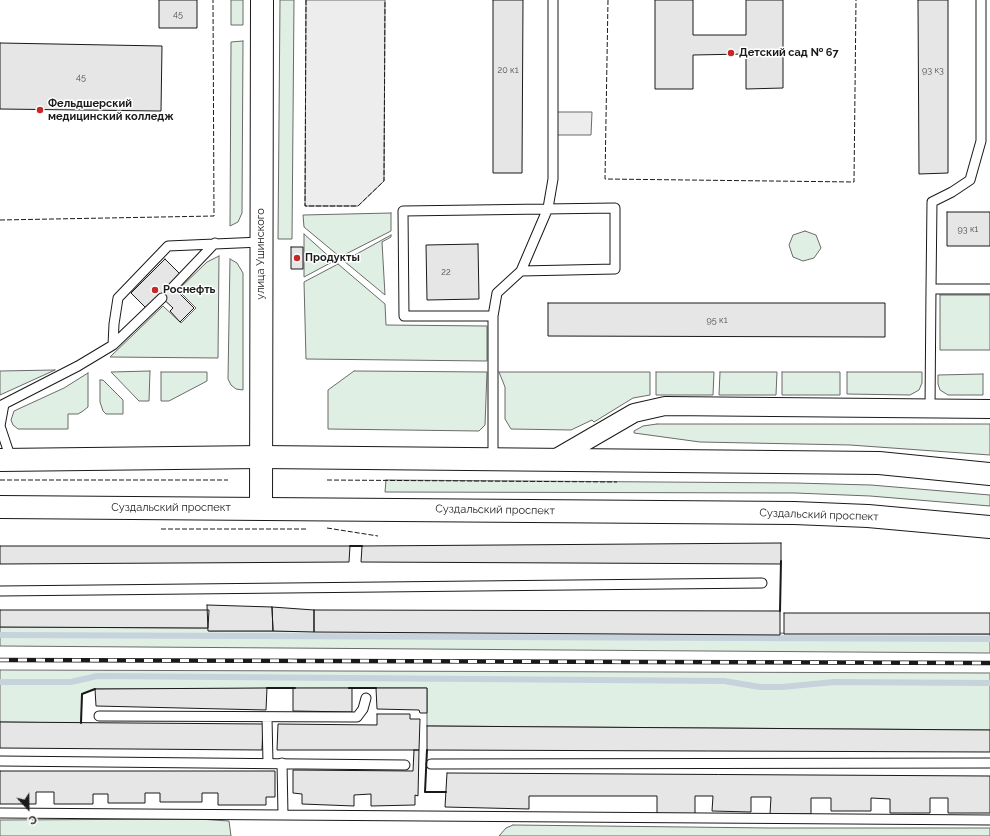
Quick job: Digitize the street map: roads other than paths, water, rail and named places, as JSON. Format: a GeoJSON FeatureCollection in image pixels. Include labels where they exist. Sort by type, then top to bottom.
{"type":"FeatureCollection","features":[{"type":"Feature","properties":{"kind":"main road","name":"улица Ушинского"},"geometry":{"type":"LineString","coordinates":[[261,508],[262,0]]}},
{"type":"Feature","properties":{"kind":"main road"},"geometry":{"type":"LineString","coordinates":[[6,460],[261,457],[879,463],[990,474]]}},
{"type":"Feature","properties":{"kind":"main road","name":"Суздальский проспект"},"geometry":{"type":"LineString","coordinates":[[0,507],[794,513],[868,516],[990,527]]}},
{"type":"Feature","properties":{"kind":"street"},"geometry":{"type":"LineString","coordinates":[[553,460],[634,413],[664,406],[990,409]]}},
{"type":"Feature","properties":{"kind":"lane"},"geometry":{"type":"LineString","coordinates":[[493,460],[493,316],[497,293],[522,271],[548,208],[552,179],[553,0]]}},
{"type":"Feature","properties":{"kind":"lane"},"geometry":{"type":"LineString","coordinates":[[930,408],[932,202],[952,192],[970,180],[981,141],[981,0]]}},
{"type":"Feature","properties":{"kind":"lane"},"geometry":{"type":"LineString","coordinates":[[493,316],[404,316],[403,211],[615,208],[615,269],[522,271]]}},
{"type":"Feature","properties":{"kind":"lane"},"geometry":{"type":"LineString","coordinates":[[113,345],[114,324],[118,298],[168,246],[261,242]]}},
{"type":"Feature","properties":{"kind":"lane"},"geometry":{"type":"LineString","coordinates":[[173,287],[215,243]]}},
{"type":"Feature","properties":{"kind":"lane"},"geometry":{"type":"LineString","coordinates":[[931,289],[990,289]]}},
{"type":"Feature","properties":{"kind":"lane"},"geometry":{"type":"LineString","coordinates":[[6,460],[0,426],[2,405],[113,345],[162,298]]}},
{"type":"Feature","properties":{"kind":"lane"},"geometry":{"type":"LineString","coordinates":[[0,591],[762,583]]}},
{"type":"Feature","properties":{"kind":"lane"},"geometry":{"type":"LineString","coordinates":[[99,716],[267,718],[358,717],[363,709],[366,698]]}},
{"type":"Feature","properties":{"kind":"lane"},"geometry":{"type":"LineString","coordinates":[[267,718],[268,763]]}},
{"type":"Feature","properties":{"kind":"lane"},"geometry":{"type":"LineString","coordinates":[[0,761],[405,765]]}},
{"type":"Feature","properties":{"kind":"lane"},"geometry":{"type":"LineString","coordinates":[[431,764],[990,763]]}},
{"type":"Feature","properties":{"kind":"lane"},"geometry":{"type":"LineString","coordinates":[[282,764],[283,815]]}},
{"type":"Feature","properties":{"kind":"lane"},"geometry":{"type":"LineString","coordinates":[[0,813],[990,820]]}},
{"type":"Feature","properties":{"kind":"waterway"},"geometry":{"type":"LineString","coordinates":[[0,635],[990,639]]}},
{"type":"Feature","properties":{"kind":"waterway"},"geometry":{"type":"LineString","coordinates":[[0,682],[71,682],[97,676],[724,681],[760,687],[782,687],[834,682],[990,683]]}},
{"type":"Feature","properties":{"kind":"railway"},"geometry":{"type":"LineString","coordinates":[[0,660],[990,663]]}},
{"type":"Feature","properties":{"kind":"place","name":"Детский сад № 67"},"geometry":{"type":"Point","coordinates":[731,53]}},
{"type":"Feature","properties":{"kind":"place","name":"Фельдшерский медицинский колледж"},"geometry":{"type":"Point","coordinates":[40,110]}},
{"type":"Feature","properties":{"kind":"place","name":"Продукты"},"geometry":{"type":"Point","coordinates":[297,258]}},
{"type":"Feature","properties":{"kind":"place","name":"Роснефть"},"geometry":{"type":"Point","coordinates":[155,290]}}]}
